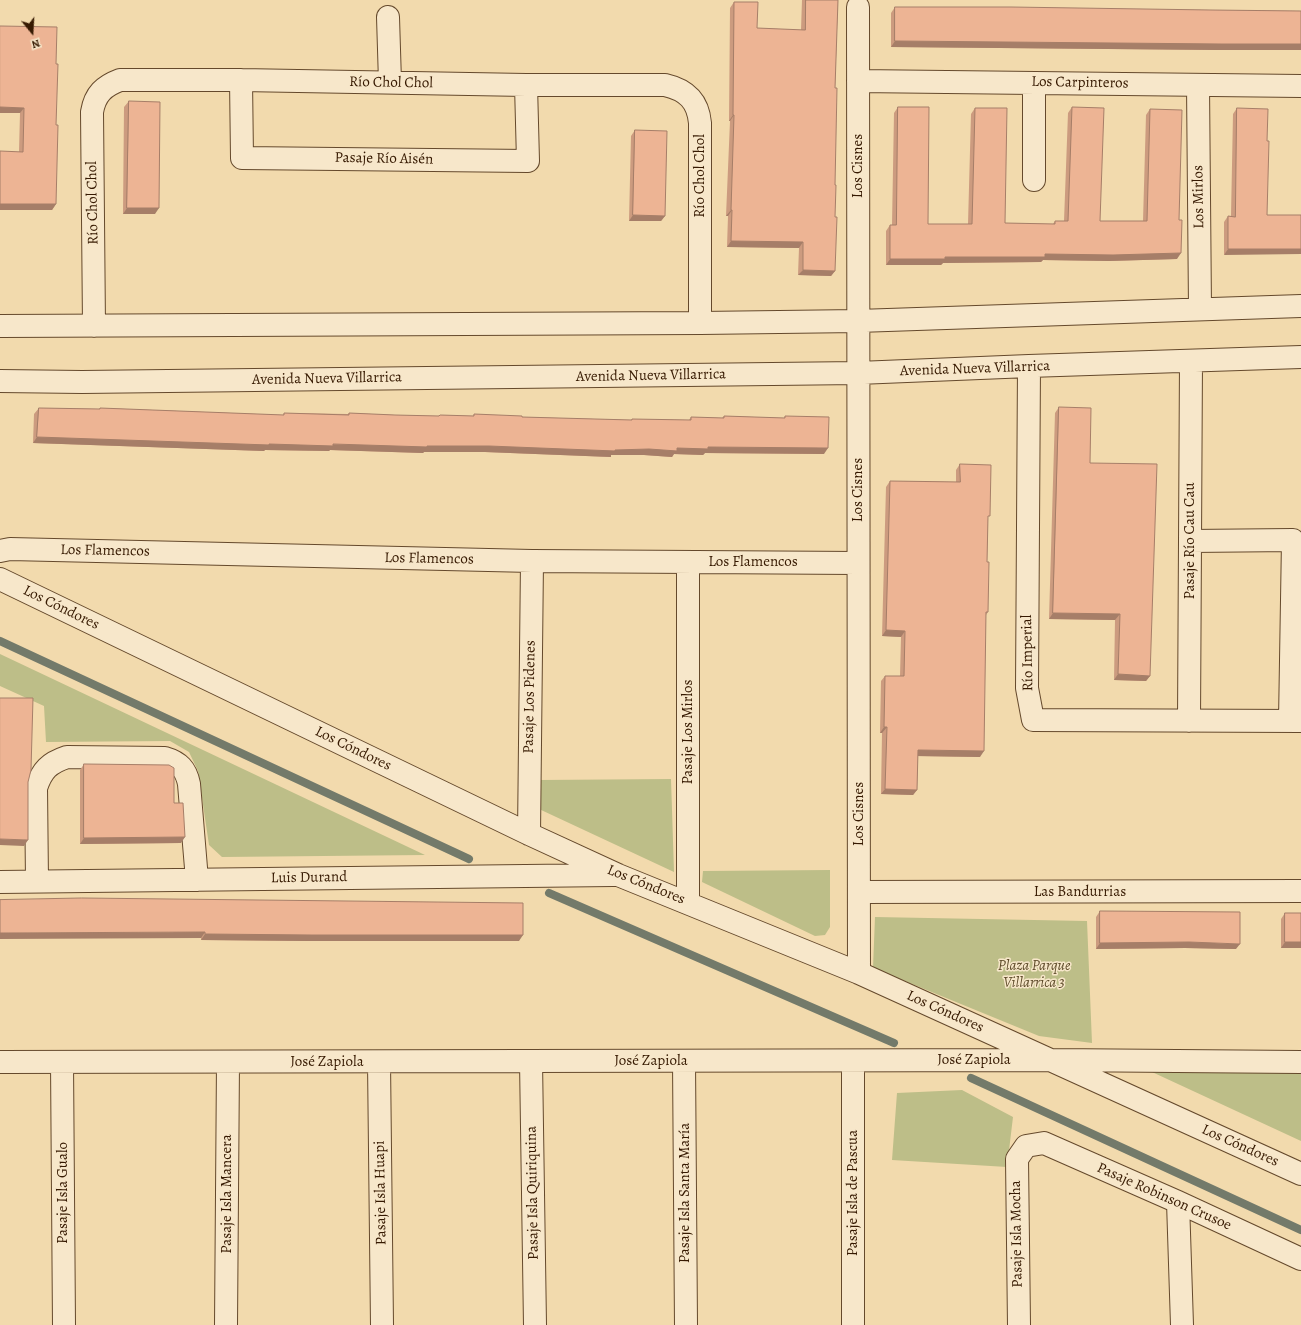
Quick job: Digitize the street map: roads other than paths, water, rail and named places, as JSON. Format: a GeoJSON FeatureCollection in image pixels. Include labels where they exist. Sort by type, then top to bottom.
{"type":"FeatureCollection","features":[{"type":"Feature","properties":{"kind":"street","name":"Los Cisnes"},"geometry":{"type":"LineString","coordinates":[[858,7],[859,973]]}},
{"type":"Feature","properties":{"kind":"street"},"geometry":{"type":"LineString","coordinates":[[388,17],[390,82]]}},
{"type":"Feature","properties":{"kind":"street","name":"Río Chol Chol"},"geometry":{"type":"LineString","coordinates":[[94,326],[92,112],[97,95],[103,88],[120,80],[241,80],[526,85],[665,84],[675,87],[691,98],[699,114],[700,123],[700,323]]}},
{"type":"Feature","properties":{"kind":"street","name":"Pasaje Río Aisén"},"geometry":{"type":"LineString","coordinates":[[241,80],[242,158],[528,161],[526,85]]}},
{"type":"Feature","properties":{"kind":"street","name":"Los Carpinteros"},"geometry":{"type":"LineString","coordinates":[[858,82],[1301,86]]}},
{"type":"Feature","properties":{"kind":"street"},"geometry":{"type":"LineString","coordinates":[[1034,83],[1034,180]]}},
{"type":"Feature","properties":{"kind":"street","name":"Los Mirlos"},"geometry":{"type":"LineString","coordinates":[[1198,85],[1200,310]]}},
{"type":"Feature","properties":{"kind":"street"},"geometry":{"type":"LineString","coordinates":[[0,326],[858,321],[1301,306]]}},
{"type":"Feature","properties":{"kind":"street","name":"Avenida Nueva Villarrica"},"geometry":{"type":"LineString","coordinates":[[0,380],[90,382],[858,373],[1301,357]]}},
{"type":"Feature","properties":{"kind":"street","name":"Pasaje Río Cau Cau"},"geometry":{"type":"LineString","coordinates":[[1189,721],[1190,361]]}},
{"type":"Feature","properties":{"kind":"street","name":"Río Imperial"},"geometry":{"type":"LineString","coordinates":[[1029,366],[1026,688],[1033,720],[1296,721]]}},
{"type":"Feature","properties":{"kind":"street"},"geometry":{"type":"LineString","coordinates":[[1190,541],[1293,540],[1296,721]]}},
{"type":"Feature","properties":{"kind":"street","name":"Los Flamencos"},"geometry":{"type":"LineString","coordinates":[[0,551],[10,549],[532,561],[858,563]]}},
{"type":"Feature","properties":{"kind":"street","name":"Pasaje Los Pidenes"},"geometry":{"type":"LineString","coordinates":[[529,834],[532,561]]}},
{"type":"Feature","properties":{"kind":"street","name":"Pasaje Los Mirlos"},"geometry":{"type":"LineString","coordinates":[[688,562],[688,902]]}},
{"type":"Feature","properties":{"kind":"street","name":"Los Cóndores"},"geometry":{"type":"LineString","coordinates":[[0,579],[529,834],[618,875],[688,902],[859,973],[1301,1174]]}},
{"type":"Feature","properties":{"kind":"street"},"geometry":{"type":"LineString","coordinates":[[38,881],[36,788],[45,769],[55,761],[66,757],[165,758],[174,761],[182,768],[187,775],[189,784],[197,880]]}},
{"type":"Feature","properties":{"kind":"street","name":"Luis Durand"},"geometry":{"type":"LineString","coordinates":[[0,882],[618,875]]}},
{"type":"Feature","properties":{"kind":"street","name":"Las Bandurrias"},"geometry":{"type":"LineString","coordinates":[[859,892],[1301,891]]}},
{"type":"Feature","properties":{"kind":"street","name":"José Zapiola"},"geometry":{"type":"LineString","coordinates":[[0,1062],[1052,1060],[1301,1062]]}},
{"type":"Feature","properties":{"kind":"street","name":"Pasaje Isla Quiriquina"},"geometry":{"type":"LineString","coordinates":[[531,1061],[535,1325]]}},
{"type":"Feature","properties":{"kind":"street","name":"Pasaje Isla Santa María"},"geometry":{"type":"LineString","coordinates":[[684,1061],[686,1325]]}},
{"type":"Feature","properties":{"kind":"street","name":"Pasaje Isla de Pascua"},"geometry":{"type":"LineString","coordinates":[[853,1325],[854,1061]]}},
{"type":"Feature","properties":{"kind":"street","name":"Pasaje Isla Gualo"},"geometry":{"type":"LineString","coordinates":[[62,1062],[64,1325]]}},
{"type":"Feature","properties":{"kind":"street","name":"Pasaje Isla Mancera"},"geometry":{"type":"LineString","coordinates":[[226,1325],[228,1062]]}},
{"type":"Feature","properties":{"kind":"street","name":"Pasaje Isla Huapi"},"geometry":{"type":"LineString","coordinates":[[379,1062],[382,1325]]}},
{"type":"Feature","properties":{"kind":"street","name":"Pasaje Robinson Crusoe"},"geometry":{"type":"LineString","coordinates":[[1026,1146],[1044,1143],[1178,1202],[1301,1259]]}},
{"type":"Feature","properties":{"kind":"street","name":"Pasaje Isla Mocha"},"geometry":{"type":"LineString","coordinates":[[1018,1325],[1017,1159],[1026,1146]]}},
{"type":"Feature","properties":{"kind":"street"},"geometry":{"type":"LineString","coordinates":[[1178,1202],[1182,1325]]}},
{"type":"Feature","properties":{"kind":"waterway"},"geometry":{"type":"LineString","coordinates":[[0,641],[469,859]]}},
{"type":"Feature","properties":{"kind":"waterway"},"geometry":{"type":"LineString","coordinates":[[549,893],[894,1043]]}},
{"type":"Feature","properties":{"kind":"waterway"},"geometry":{"type":"LineString","coordinates":[[971,1078],[1301,1230]]}},
{"type":"Feature","properties":{"kind":"park label","name":"Plaza Parque Villarrica 3"},"geometry":{"type":"Point","coordinates":[1034,974]}}]}
